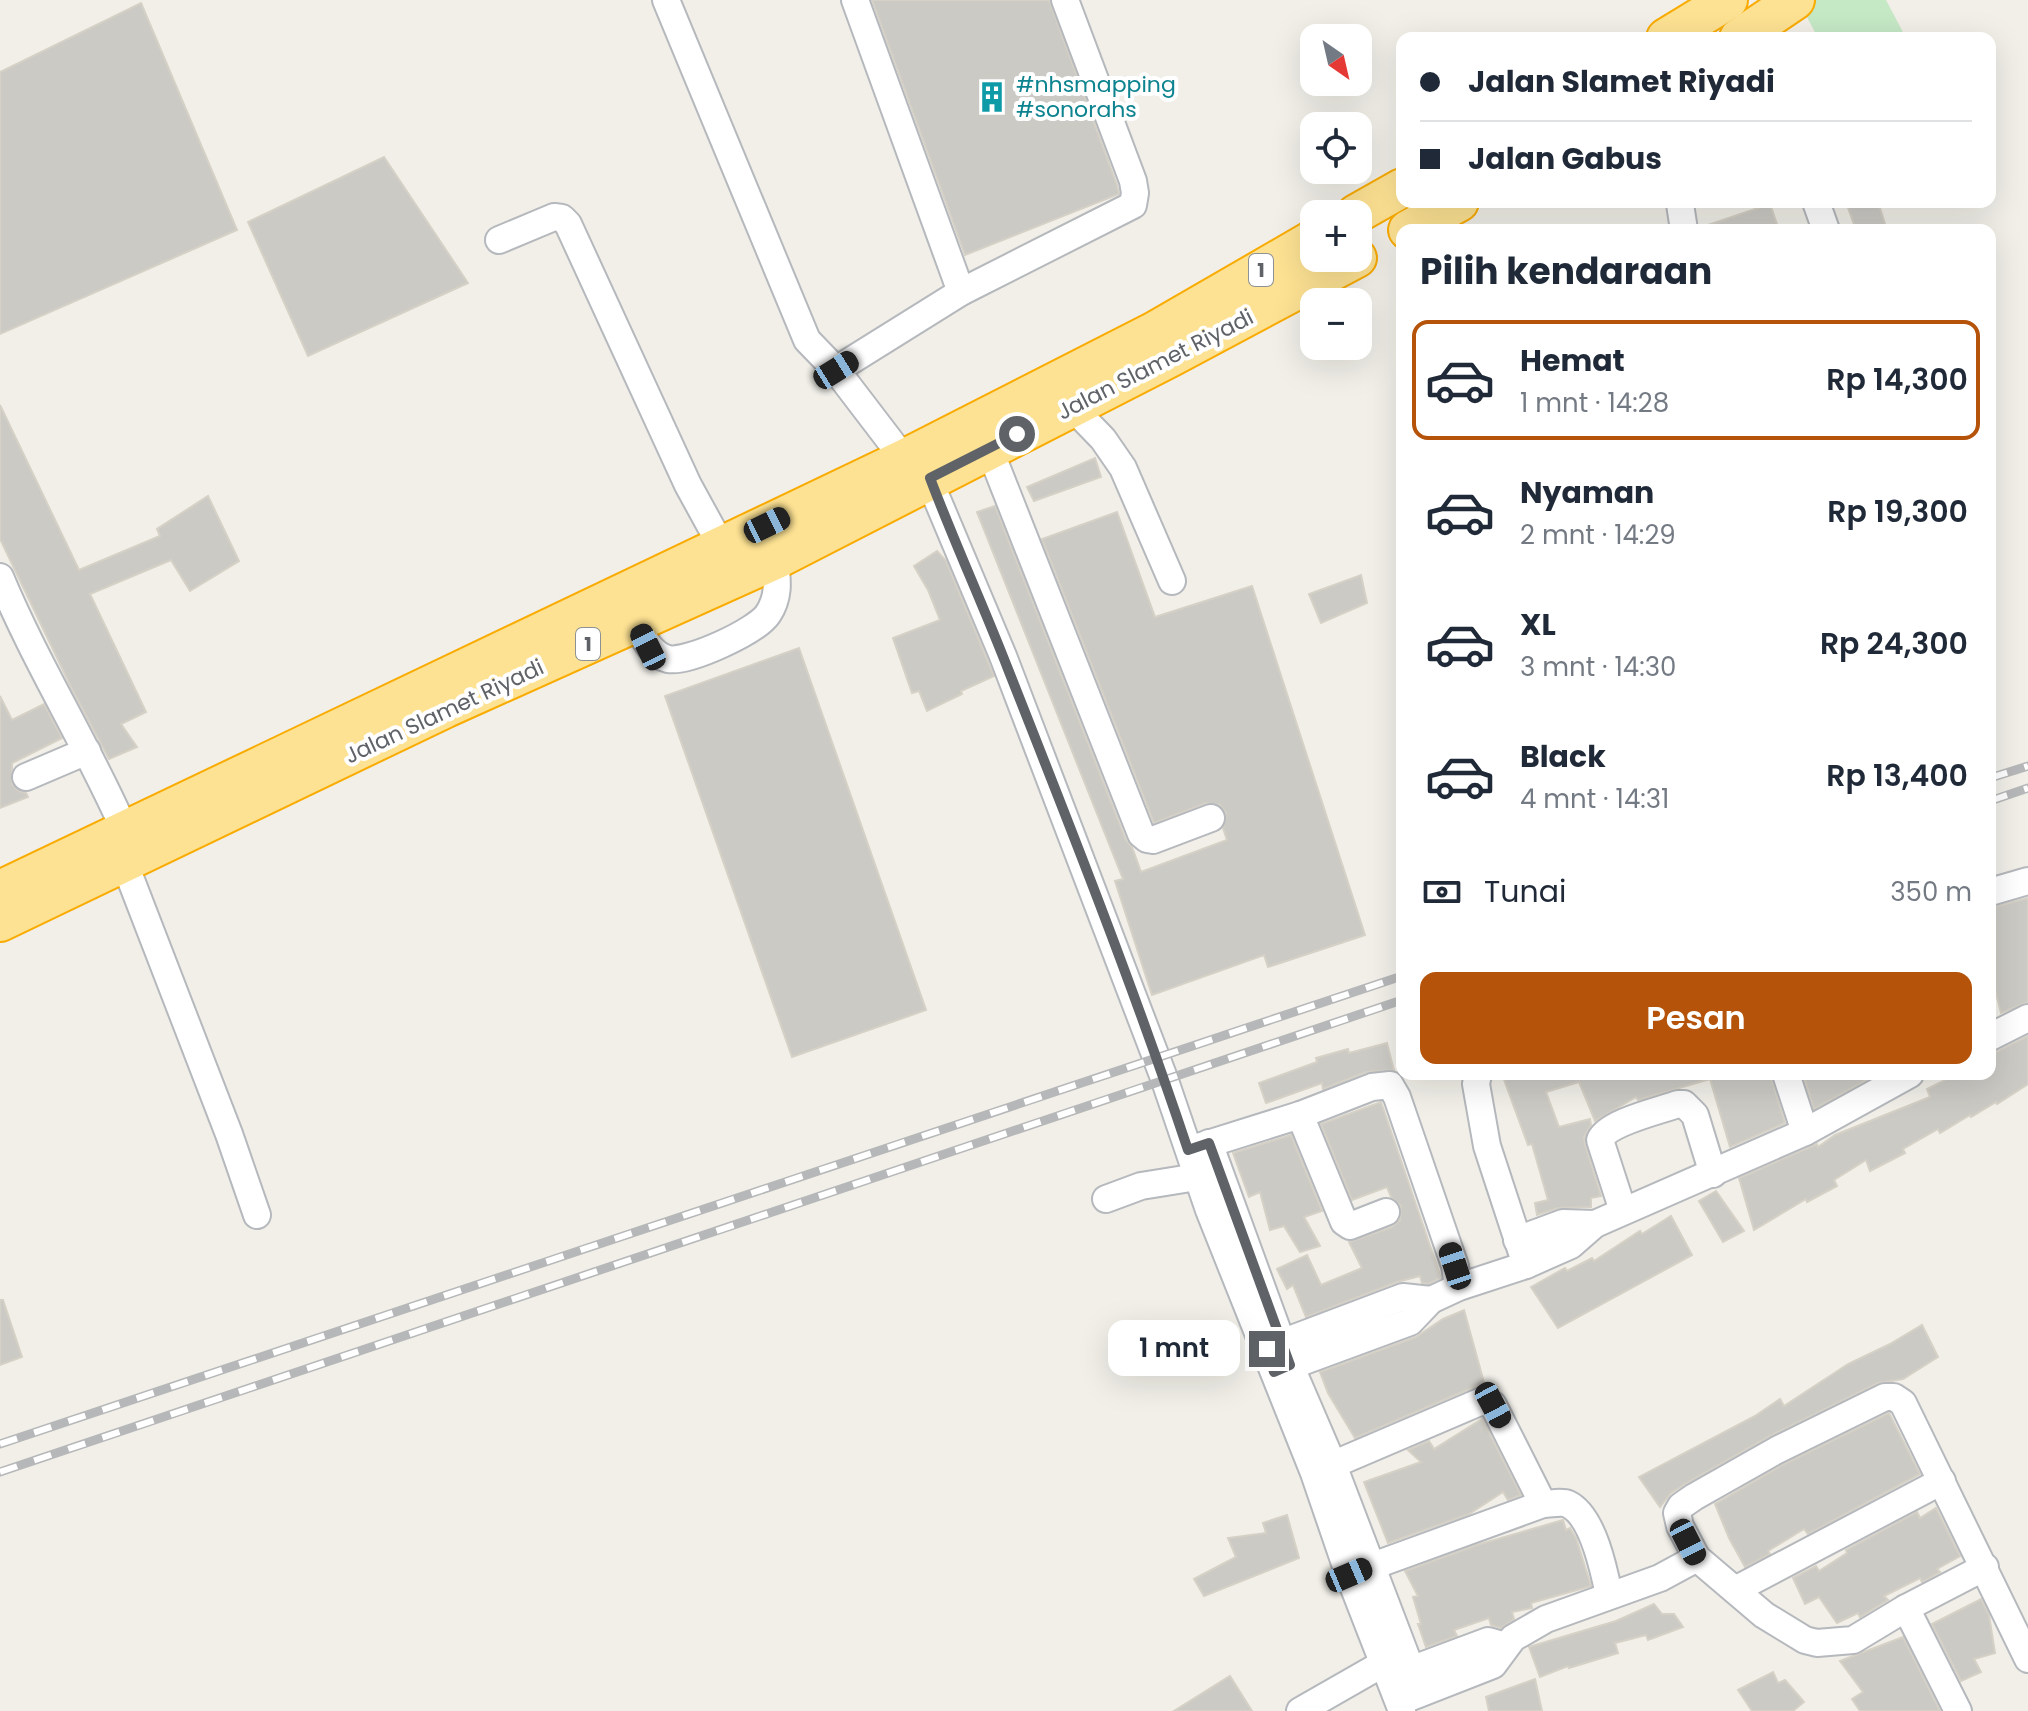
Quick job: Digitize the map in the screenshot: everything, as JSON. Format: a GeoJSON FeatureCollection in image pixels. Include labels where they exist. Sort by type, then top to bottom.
{"type":"FeatureCollection","features":[{"type":"Feature","properties":{"kind":"highway"},"geometry":{"type":"LineString","coordinates":[[1676,32],[1728,0]]}},
{"type":"Feature","properties":{"kind":"highway"},"geometry":{"type":"LineString","coordinates":[[1755,32],[1795,0]]}},
{"type":"Feature","properties":{"kind":"highway"},"geometry":{"type":"LineString","coordinates":[[1372,205],[1396,191]]}},
{"type":"Feature","properties":{"kind":"highway"},"geometry":{"type":"LineString","coordinates":[[1419,224],[1448,208]]}},
{"type":"Feature","properties":{"kind":"highway","name":"Jalan Slamet Riyadi"},"geometry":{"type":"LineString","coordinates":[[1372,250],[1396,236]]}},
{"type":"Feature","properties":{"kind":"highway","name":"Jalan Slamet Riyadi"},"geometry":{"type":"LineString","coordinates":[[1217,315],[1300,250]]}},
{"type":"Feature","properties":{"kind":"highway","name":"Jalan Slamet Riyadi"},"geometry":{"type":"LineString","coordinates":[[0,922],[124,846],[722,547],[917,463],[1217,315],[1323,272]]}},
{"type":"Feature","properties":{"kind":"highway","name":"Jalan Slamet Riyadi"},"geometry":{"type":"LineString","coordinates":[[0,890],[124,846],[446,708],[775,560],[917,463],[989,448],[1072,407],[1163,344]]}},
{"type":"Feature","properties":{"kind":"street"},"geometry":{"type":"LineString","coordinates":[[666,0],[807,340],[917,463],[956,548],[1003,656],[1164,1078],[1198,1147],[1408,1694]]}},
{"type":"Feature","properties":{"kind":"street"},"geometry":{"type":"LineString","coordinates":[[855,0],[961,292]]}},
{"type":"Feature","properties":{"kind":"street"},"geometry":{"type":"LineString","coordinates":[[836,370],[961,292],[1133,205],[1133,181],[1065,0]]}},
{"type":"Feature","properties":{"kind":"street"},"geometry":{"type":"LineString","coordinates":[[499,240],[554,217],[562,218],[568,224],[688,485],[722,547]]}},
{"type":"Feature","properties":{"kind":"street"},"geometry":{"type":"LineString","coordinates":[[1072,407],[1103,439],[1123,468],[1172,581]]}},
{"type":"Feature","properties":{"kind":"street"},"geometry":{"type":"LineString","coordinates":[[989,448],[1141,834],[1153,840],[1211,818]]}},
{"type":"Feature","properties":{"kind":"street"},"geometry":{"type":"LineString","coordinates":[[636,623],[648,647],[665,658],[679,660],[741,635],[760,624],[778,593],[775,560]]}},
{"type":"Feature","properties":{"kind":"street"},"geometry":{"type":"LineString","coordinates":[[0,577],[20,625],[87,751],[257,1215]]}},
{"type":"Feature","properties":{"kind":"street"},"geometry":{"type":"LineString","coordinates":[[26,777],[87,751]]}},
{"type":"Feature","properties":{"kind":"street"},"geometry":{"type":"LineString","coordinates":[[1996,890],[2028,881]]}},
{"type":"Feature","properties":{"kind":"street"},"geometry":{"type":"LineString","coordinates":[[1996,1034],[2028,1018]]}},
{"type":"Feature","properties":{"kind":"street"},"geometry":{"type":"LineString","coordinates":[[1478,1080],[1487,1146],[1526,1265]]}},
{"type":"Feature","properties":{"kind":"street"},"geometry":{"type":"LineString","coordinates":[[1788,1080],[1805,1132]]}},
{"type":"Feature","properties":{"kind":"street"},"geometry":{"type":"LineString","coordinates":[[1279,1357],[1403,1297],[1431,1300],[1571,1245],[1595,1224],[1805,1132],[1893,1080]]}},
{"type":"Feature","properties":{"kind":"street"},"geometry":{"type":"LineString","coordinates":[[1198,1147],[1300,1115],[1372,1087],[1390,1085],[1397,1097],[1456,1270],[1458,1287]]}},
{"type":"Feature","properties":{"kind":"street"},"geometry":{"type":"LineString","coordinates":[[1623,1211],[1600,1140],[1613,1127],[1684,1104],[1695,1115],[1713,1174]]}},
{"type":"Feature","properties":{"kind":"street"},"geometry":{"type":"LineString","coordinates":[[1300,1115],[1344,1222],[1350,1226],[1386,1212]]}},
{"type":"Feature","properties":{"kind":"street"},"geometry":{"type":"LineString","coordinates":[[1198,1147],[1197,1177],[1279,1357]]}},
{"type":"Feature","properties":{"kind":"street"},"geometry":{"type":"LineString","coordinates":[[1106,1199],[1141,1186],[1197,1177]]}},
{"type":"Feature","properties":{"kind":"street"},"geometry":{"type":"LineString","coordinates":[[1517,1240],[1563,1223],[1595,1224]]}},
{"type":"Feature","properties":{"kind":"street"},"geometry":{"type":"LineString","coordinates":[[1679,1568],[1680,1526],[1677,1513],[1681,1506],[1777,1450],[1885,1397],[1894,1397],[1903,1403],[2028,1659]]}},
{"type":"Feature","properties":{"kind":"street"},"geometry":{"type":"LineString","coordinates":[[1324,1469],[1488,1401],[1493,1405],[1543,1504]]}},
{"type":"Feature","properties":{"kind":"street"},"geometry":{"type":"LineString","coordinates":[[1735,1590],[1942,1481]]}},
{"type":"Feature","properties":{"kind":"street"},"geometry":{"type":"LineString","coordinates":[[1360,1570],[1543,1504],[1566,1503],[1585,1521],[1603,1564],[1609,1595]]}},
{"type":"Feature","properties":{"kind":"street"},"geometry":{"type":"LineString","coordinates":[[1408,1694],[1488,1641],[1506,1646],[1513,1638],[1546,1619],[1679,1568],[1735,1590],[1764,1615],[1805,1640],[1817,1643],[1853,1640],[1985,1567]]}},
{"type":"Feature","properties":{"kind":"street"},"geometry":{"type":"LineString","coordinates":[[1360,1570],[1384,1663],[1408,1694]]}},
{"type":"Feature","properties":{"kind":"street"},"geometry":{"type":"LineString","coordinates":[[1906,1608],[1958,1711]]}},
{"type":"Feature","properties":{"kind":"street"},"geometry":{"type":"LineString","coordinates":[[1300,1711],[1384,1663]]}},
{"type":"Feature","properties":{"kind":"green space"},"geometry":{"type":"Polygon","coordinates":[[[1886,0],[1903,32],[1815,32],[1799,2],[1886,0]]]}},
{"type":"Feature","properties":{"kind":"building","name":"#nhsmapping #sonorahs"},"geometry":{"type":"Polygon","coordinates":[[[872,0],[1049,0],[1119,194],[965,255],[872,0]]]}},
{"type":"Feature","properties":{"kind":"building"},"geometry":{"type":"Polygon","coordinates":[[[141,3],[237,230],[0,334],[0,72],[141,3]]]}},
{"type":"Feature","properties":{"kind":"building"},"geometry":{"type":"Polygon","coordinates":[[[384,157],[468,283],[308,356],[248,222],[384,157]]]}},
{"type":"Feature","properties":{"kind":"building"},"geometry":{"type":"Polygon","coordinates":[[[1758,208],[1771,208],[1777,224],[1711,224],[1758,208]]]}},
{"type":"Feature","properties":{"kind":"building"},"geometry":{"type":"Polygon","coordinates":[[[1848,208],[1880,208],[1885,224],[1854,224],[1848,208]]]}},
{"type":"Feature","properties":{"kind":"building"},"geometry":{"type":"Polygon","coordinates":[[[0,405],[79,570],[160,536],[157,529],[208,496],[239,561],[190,591],[171,560],[90,594],[146,712],[121,724],[137,747],[109,759],[0,539],[0,405]]]}},
{"type":"Feature","properties":{"kind":"building"},"geometry":{"type":"Polygon","coordinates":[[[1095,458],[1101,477],[1034,501],[1027,487],[1095,458]]]}},
{"type":"Feature","properties":{"kind":"building"},"geometry":{"type":"Polygon","coordinates":[[[995,506],[1141,872],[1227,840],[1223,828],[1226,813],[1220,805],[1206,803],[1154,823],[1042,539],[1117,512],[1155,617],[1252,586],[1365,935],[1268,967],[1264,955],[1152,995],[1115,881],[1123,879],[977,512],[995,506]]]}},
{"type":"Feature","properties":{"kind":"building"},"geometry":{"type":"Polygon","coordinates":[[[937,551],[946,561],[994,676],[927,711],[919,691],[912,693],[893,638],[940,620],[914,566],[937,551]]]}},
{"type":"Feature","properties":{"kind":"building"},"geometry":{"type":"Polygon","coordinates":[[[1361,575],[1367,603],[1321,623],[1309,594],[1361,575]]]}},
{"type":"Feature","properties":{"kind":"building"},"geometry":{"type":"Polygon","coordinates":[[[799,648],[926,1010],[792,1057],[665,696],[799,648]]]}},
{"type":"Feature","properties":{"kind":"building"},"geometry":{"type":"Polygon","coordinates":[[[0,696],[12,720],[44,704],[62,738],[12,763],[12,784],[28,797],[0,808],[0,696]]]}},
{"type":"Feature","properties":{"kind":"building"},"geometry":{"type":"Polygon","coordinates":[[[2028,898],[2028,1002],[2001,1013],[1996,993],[1996,906],[2028,898]]]}},
{"type":"Feature","properties":{"kind":"building"},"geometry":{"type":"Polygon","coordinates":[[[2028,1036],[2028,1084],[1940,1133],[1938,1129],[1903,1149],[1905,1153],[1870,1171],[1866,1160],[1834,1180],[1837,1186],[1807,1202],[1806,1199],[1754,1230],[1739,1178],[1930,1097],[1927,1089],[1945,1080],[1996,1080],[1996,1052],[2028,1036]]]}},
{"type":"Feature","properties":{"kind":"building"},"geometry":{"type":"Polygon","coordinates":[[[1387,1043],[1394,1070],[1366,1072],[1323,1089],[1322,1083],[1266,1103],[1259,1083],[1317,1062],[1316,1058],[1387,1043]]]}},
{"type":"Feature","properties":{"kind":"building"},"geometry":{"type":"Polygon","coordinates":[[[1504,1080],[1707,1080],[1638,1100],[1636,1097],[1595,1121],[1579,1082],[1546,1092],[1559,1127],[1590,1119],[1585,1144],[1601,1196],[1591,1198],[1591,1207],[1558,1208],[1537,1215],[1535,1203],[1548,1200],[1532,1144],[1528,1145],[1504,1080]]]}},
{"type":"Feature","properties":{"kind":"building"},"geometry":{"type":"Polygon","coordinates":[[[1710,1080],[1772,1080],[1785,1123],[1730,1147],[1710,1080]]]}},
{"type":"Feature","properties":{"kind":"building"},"geometry":{"type":"Polygon","coordinates":[[[1805,1080],[1866,1080],[1814,1109],[1805,1080]]]}},
{"type":"Feature","properties":{"kind":"building"},"geometry":{"type":"Polygon","coordinates":[[[1381,1102],[1441,1278],[1428,1284],[1422,1283],[1420,1276],[1397,1282],[1306,1317],[1293,1285],[1287,1289],[1277,1269],[1307,1255],[1321,1285],[1362,1268],[1349,1242],[1392,1227],[1400,1220],[1401,1206],[1391,1197],[1387,1187],[1352,1200],[1321,1124],[1381,1102]]]}},
{"type":"Feature","properties":{"kind":"building"},"geometry":{"type":"Polygon","coordinates":[[[1291,1135],[1322,1211],[1304,1217],[1320,1246],[1300,1252],[1284,1226],[1270,1230],[1260,1192],[1249,1197],[1233,1153],[1291,1135]]]}},
{"type":"Feature","properties":{"kind":"building"},"geometry":{"type":"Polygon","coordinates":[[[1716,1191],[1744,1231],[1723,1242],[1699,1201],[1716,1191]]]}},
{"type":"Feature","properties":{"kind":"building"},"geometry":{"type":"Polygon","coordinates":[[[1671,1216],[1692,1255],[1558,1328],[1531,1287],[1565,1268],[1567,1271],[1592,1258],[1594,1261],[1640,1231],[1642,1234],[1671,1216]]]}},
{"type":"Feature","properties":{"kind":"building"},"geometry":{"type":"Polygon","coordinates":[[[0,1300],[3,1300],[22,1357],[0,1365],[0,1300]]]}},
{"type":"Feature","properties":{"kind":"building"},"geometry":{"type":"Polygon","coordinates":[[[1464,1310],[1485,1386],[1476,1386],[1355,1438],[1328,1393],[1320,1372],[1416,1337],[1443,1319],[1464,1310]]]}},
{"type":"Feature","properties":{"kind":"building"},"geometry":{"type":"Polygon","coordinates":[[[1922,1325],[1938,1357],[1903,1379],[1878,1383],[1770,1436],[1671,1493],[1660,1507],[1639,1477],[1755,1416],[1780,1399],[1784,1406],[1848,1364],[1922,1325]]]}},
{"type":"Feature","properties":{"kind":"building"},"geometry":{"type":"Polygon","coordinates":[[[1889,1413],[1920,1474],[1808,1534],[1804,1529],[1768,1551],[1770,1554],[1745,1567],[1715,1504],[1784,1464],[1889,1413]]]}},
{"type":"Feature","properties":{"kind":"building"},"geometry":{"type":"Polygon","coordinates":[[[1482,1419],[1521,1495],[1508,1500],[1503,1492],[1469,1514],[1388,1543],[1364,1482],[1421,1462],[1408,1450],[1429,1441],[1434,1449],[1482,1419]]]}},
{"type":"Feature","properties":{"kind":"building"},"geometry":{"type":"Polygon","coordinates":[[[1936,1508],[1960,1556],[1937,1569],[1940,1572],[1884,1596],[1888,1600],[1860,1617],[1858,1613],[1837,1623],[1819,1597],[1805,1604],[1793,1578],[1816,1566],[1819,1571],[1847,1553],[1846,1550],[1917,1512],[1920,1518],[1936,1508]]]}},
{"type":"Feature","properties":{"kind":"building"},"geometry":{"type":"Polygon","coordinates":[[[1287,1515],[1299,1558],[1204,1596],[1194,1579],[1236,1557],[1228,1538],[1266,1533],[1263,1523],[1287,1515]]]}},
{"type":"Feature","properties":{"kind":"building"},"geometry":{"type":"Polygon","coordinates":[[[1563,1520],[1566,1530],[1570,1528],[1576,1538],[1591,1586],[1531,1603],[1532,1608],[1512,1612],[1514,1619],[1501,1628],[1491,1625],[1489,1618],[1454,1630],[1457,1636],[1426,1647],[1413,1597],[1418,1596],[1405,1571],[1477,1545],[1563,1520]]]}},
{"type":"Feature","properties":{"kind":"building"},"geometry":{"type":"Polygon","coordinates":[[[1981,1599],[1989,1615],[1995,1653],[1974,1659],[1981,1672],[1961,1681],[1932,1624],[1981,1599]]]}},
{"type":"Feature","properties":{"kind":"building"},"geometry":{"type":"Polygon","coordinates":[[[1654,1604],[1662,1614],[1674,1614],[1683,1627],[1648,1640],[1646,1635],[1615,1643],[1618,1653],[1540,1677],[1529,1647],[1616,1621],[1654,1604]]]}},
{"type":"Feature","properties":{"kind":"building"},"geometry":{"type":"Polygon","coordinates":[[[1903,1637],[1940,1711],[1860,1711],[1852,1699],[1863,1692],[1840,1661],[1903,1637]]]}},
{"type":"Feature","properties":{"kind":"building"},"geometry":{"type":"Polygon","coordinates":[[[1773,1672],[1778,1683],[1785,1680],[1804,1702],[1793,1711],[1752,1711],[1738,1690],[1773,1672]]]}},
{"type":"Feature","properties":{"kind":"building"},"geometry":{"type":"Polygon","coordinates":[[[1230,1676],[1252,1711],[1174,1711],[1230,1676]]]}},
{"type":"Feature","properties":{"kind":"building"},"geometry":{"type":"Polygon","coordinates":[[[1535,1679],[1542,1711],[1489,1711],[1486,1697],[1535,1679]]]}},
{"type":"Feature","properties":{"kind":"railway"},"geometry":{"type":"LineString","coordinates":[[1996,776],[2028,766]]}},
{"type":"Feature","properties":{"kind":"railway"},"geometry":{"type":"LineString","coordinates":[[1996,799],[2028,788]]}},
{"type":"Feature","properties":{"kind":"railway"},"geometry":{"type":"LineString","coordinates":[[0,1444],[1396,978]]}},
{"type":"Feature","properties":{"kind":"railway"},"geometry":{"type":"LineString","coordinates":[[0,1472],[1396,1002]]}},
{"type":"Feature","properties":{"kind":"place","name":"#nhsmapping #sonorahs"},"geometry":{"type":"Point","coordinates":[992,97]}},
{"type":"Feature","properties":{"kind":"route"},"geometry":{"type":"LineString","coordinates":[[1017,434],[930,478],[956,548],[1003,656],[1164,1078],[1188,1150],[1209,1143],[1290,1365],[1274,1372],[1267,1349]]}}]}
